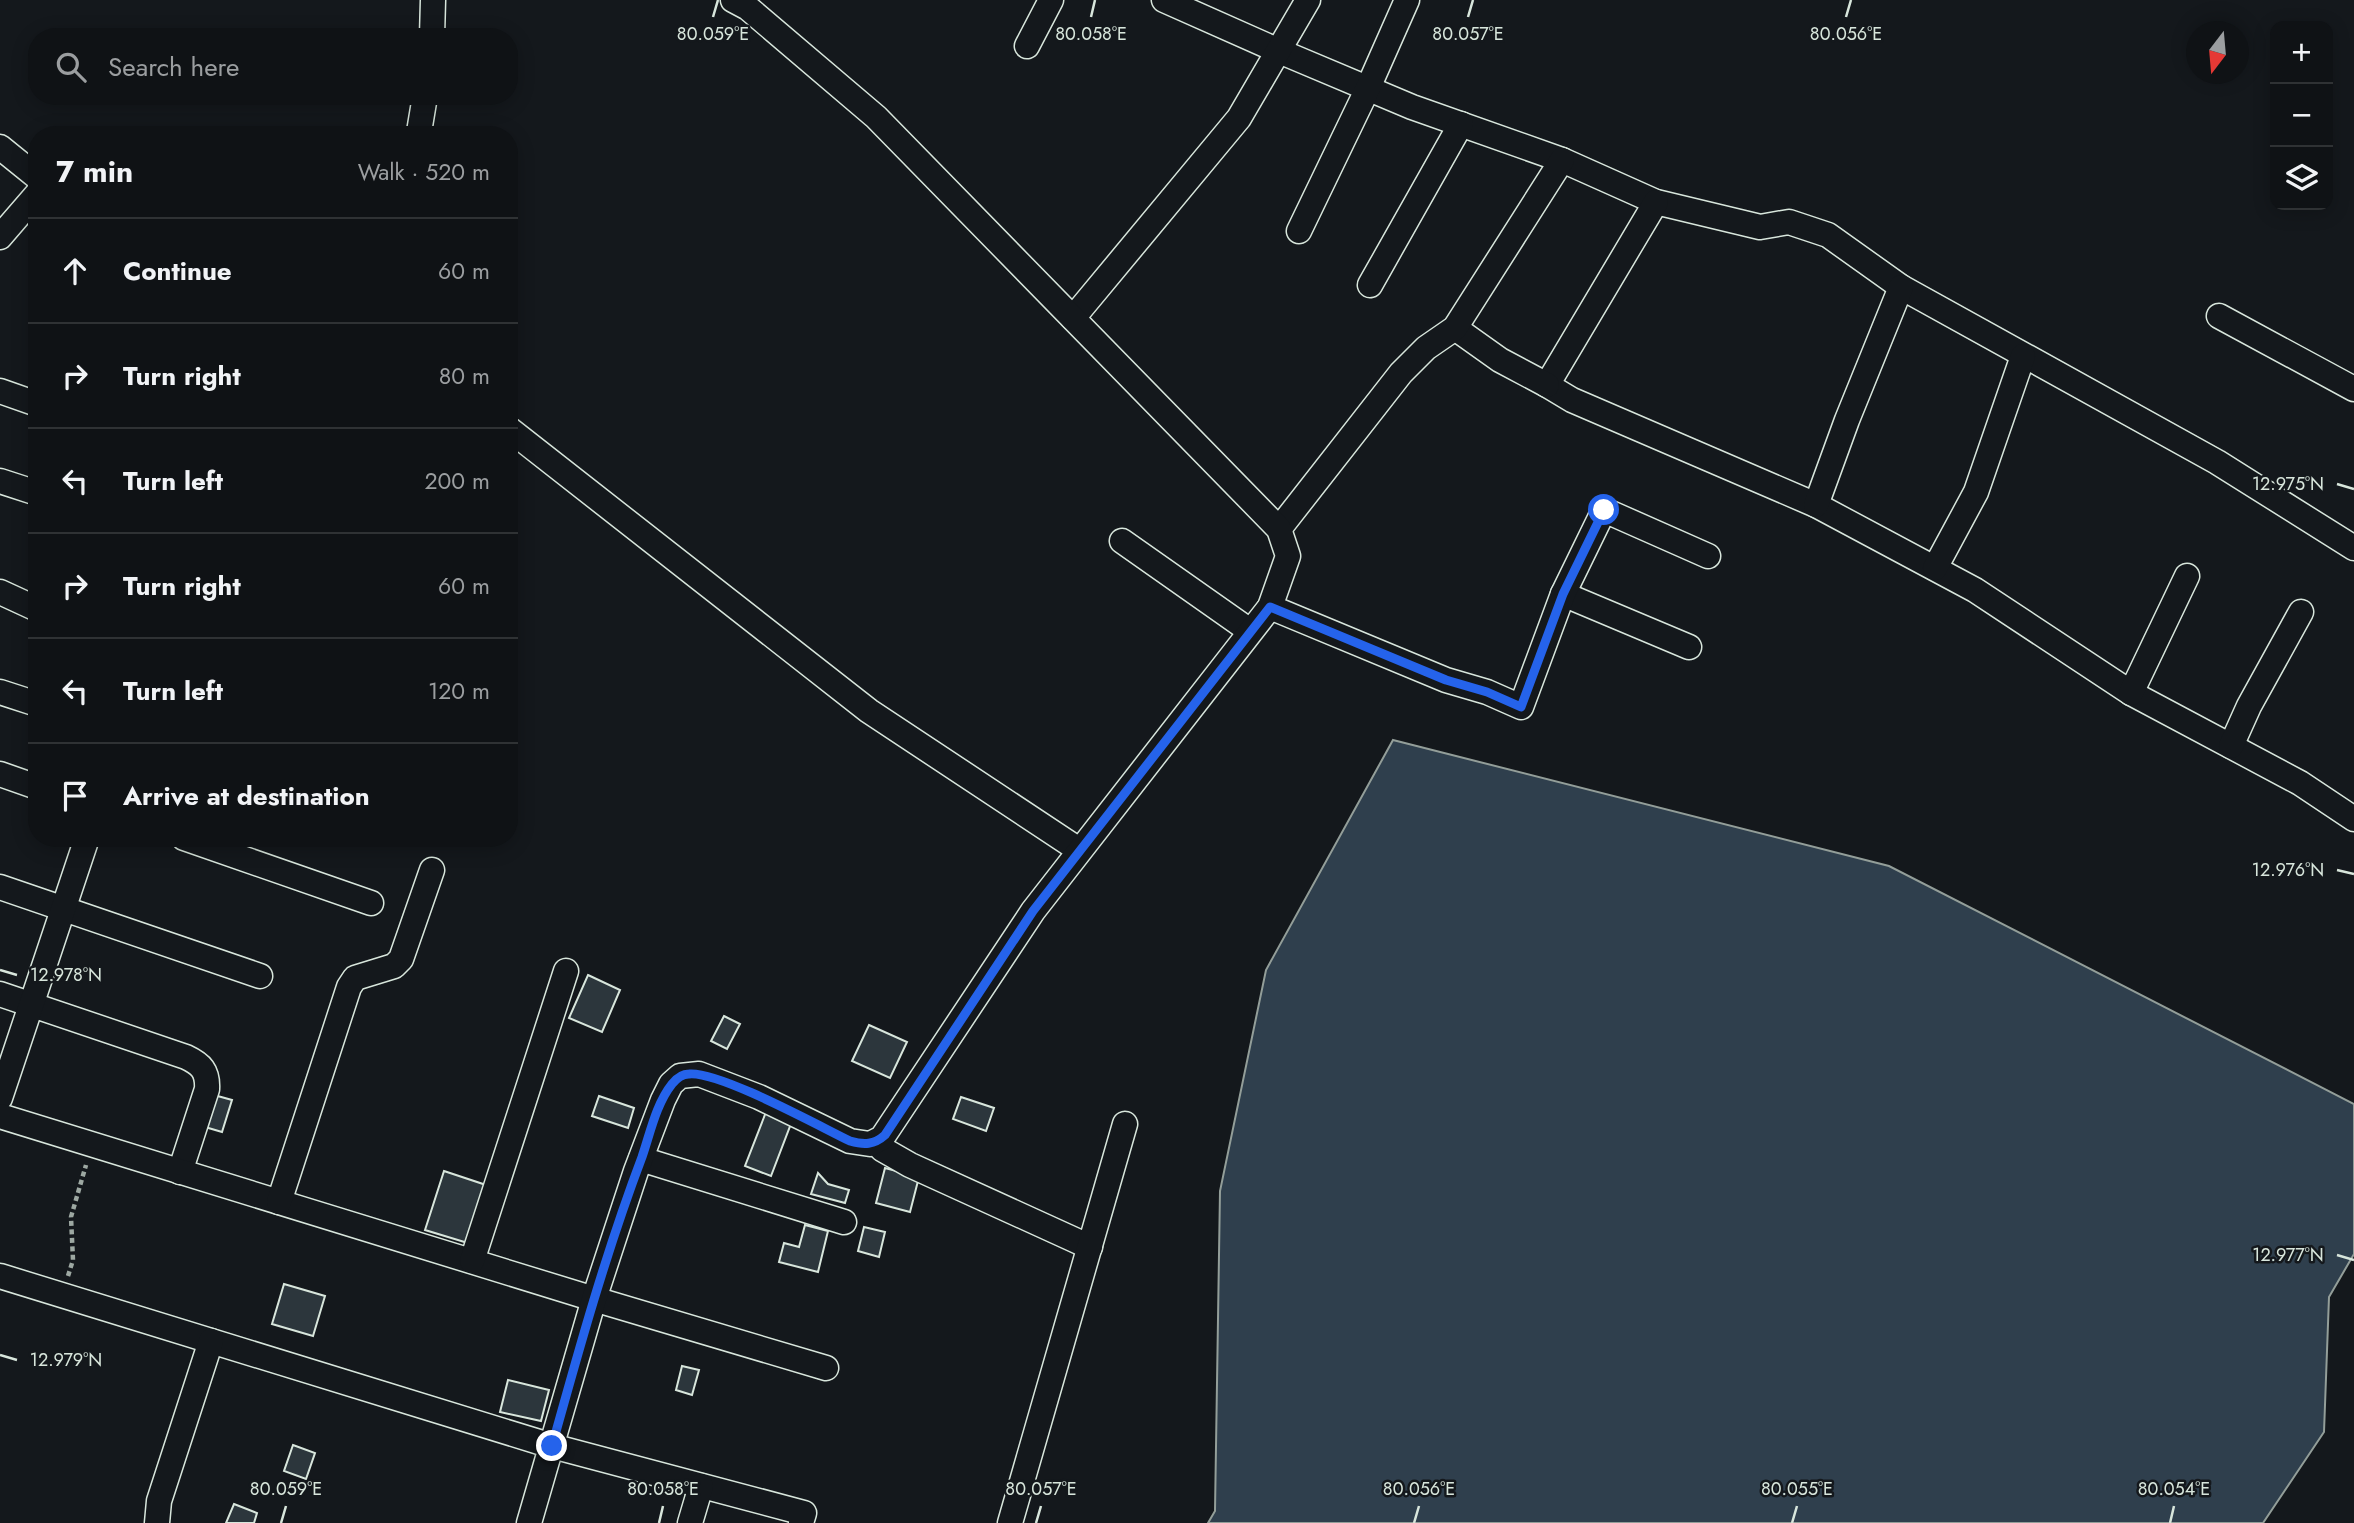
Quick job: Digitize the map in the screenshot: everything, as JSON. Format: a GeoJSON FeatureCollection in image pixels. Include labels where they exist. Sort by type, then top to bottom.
{"type":"FeatureCollection","features":[{"type":"Feature","properties":{"kind":"street"},"geometry":{"type":"LineString","coordinates":[[432,28],[433,0]]}},
{"type":"Feature","properties":{"kind":"street"},"geometry":{"type":"LineString","coordinates":[[529,1523],[594,1299],[641,1158],[667,1092],[680,1076],[689,1073],[715,1079],[759,1097],[850,1141],[862,1144],[876,1142],[885,1135],[1025,922],[1270,607],[1288,556],[1279,529],[876,117],[748,8],[733,0]]}},
{"type":"Feature","properties":{"kind":"street"},"geometry":{"type":"LineString","coordinates":[[1027,46],[1051,0]]}},
{"type":"Feature","properties":{"kind":"street"},"geometry":{"type":"LineString","coordinates":[[1164,0],[1368,88],[1562,160],[1656,202],[1760,227],[1789,222],[1828,235],[1901,287],[2217,462],[2354,548]]}},
{"type":"Feature","properties":{"kind":"street"},"geometry":{"type":"LineString","coordinates":[[1073,318],[1239,118],[1308,0]]}},
{"type":"Feature","properties":{"kind":"street"},"geometry":{"type":"LineString","coordinates":[[1299,231],[1407,0]]}},
{"type":"Feature","properties":{"kind":"street"},"geometry":{"type":"LineString","coordinates":[[420,126],[424,105]]}},
{"type":"Feature","properties":{"kind":"street"},"geometry":{"type":"LineString","coordinates":[[1370,285],[1461,124]]}},
{"type":"Feature","properties":{"kind":"street"},"geometry":{"type":"LineString","coordinates":[[0,147],[28,170]]}},
{"type":"Feature","properties":{"kind":"street"},"geometry":{"type":"LineString","coordinates":[[1279,529],[1401,373],[1426,348],[1455,328],[1562,160]]}},
{"type":"Feature","properties":{"kind":"street"},"geometry":{"type":"LineString","coordinates":[[1547,385],[1656,202]]}},
{"type":"Feature","properties":{"kind":"street"},"geometry":{"type":"LineString","coordinates":[[0,237],[28,204]]}},
{"type":"Feature","properties":{"kind":"street"},"geometry":{"type":"LineString","coordinates":[[1816,505],[1901,287]]}},
{"type":"Feature","properties":{"kind":"street"},"geometry":{"type":"LineString","coordinates":[[2218,316],[2354,389]]}},
{"type":"Feature","properties":{"kind":"street"},"geometry":{"type":"LineString","coordinates":[[1455,328],[1500,360],[1572,400],[1816,505],[1935,568],[1975,590],[2131,693],[2300,783],[2354,819]]}},
{"type":"Feature","properties":{"kind":"street"},"geometry":{"type":"LineString","coordinates":[[1935,568],[1976,492],[2023,356]]}},
{"type":"Feature","properties":{"kind":"street"},"geometry":{"type":"LineString","coordinates":[[0,391],[28,401]]}},
{"type":"Feature","properties":{"kind":"street"},"geometry":{"type":"LineString","coordinates":[[518,436],[869,711],[1079,850]]}},
{"type":"Feature","properties":{"kind":"street"},"geometry":{"type":"LineString","coordinates":[[0,481],[28,490]]}},
{"type":"Feature","properties":{"kind":"street"},"geometry":{"type":"LineString","coordinates":[[1270,607],[1446,680],[1487,692],[1521,707],[1563,594],[1604,510],[1709,556]]}},
{"type":"Feature","properties":{"kind":"street"},"geometry":{"type":"LineString","coordinates":[[1122,541],[1250,631]]}},
{"type":"Feature","properties":{"kind":"street"},"geometry":{"type":"LineString","coordinates":[[2131,693],[2187,576]]}},
{"type":"Feature","properties":{"kind":"street"},"geometry":{"type":"LineString","coordinates":[[0,592],[28,605]]}},
{"type":"Feature","properties":{"kind":"street"},"geometry":{"type":"LineString","coordinates":[[1563,594],[1689,647]]}},
{"type":"Feature","properties":{"kind":"street"},"geometry":{"type":"LineString","coordinates":[[2231,746],[2249,706],[2301,612]]}},
{"type":"Feature","properties":{"kind":"street"},"geometry":{"type":"LineString","coordinates":[[0,692],[28,701]]}},
{"type":"Feature","properties":{"kind":"street"},"geometry":{"type":"LineString","coordinates":[[0,775],[28,784]]}},
{"type":"Feature","properties":{"kind":"street"},"geometry":{"type":"LineString","coordinates":[[0,1098],[84,847]]}},
{"type":"Feature","properties":{"kind":"street"},"geometry":{"type":"LineString","coordinates":[[210,847],[371,903]]}},
{"type":"Feature","properties":{"kind":"street"},"geometry":{"type":"LineString","coordinates":[[279,1202],[349,986],[355,978],[394,966],[401,960],[432,870]]}},
{"type":"Feature","properties":{"kind":"street"},"geometry":{"type":"LineString","coordinates":[[0,887],[260,976]]}},
{"type":"Feature","properties":{"kind":"street"},"geometry":{"type":"LineString","coordinates":[[472,1261],[566,971]]}},
{"type":"Feature","properties":{"kind":"street"},"geometry":{"type":"LineString","coordinates":[[0,994],[197,1062],[204,1069],[207,1089],[180,1172]]}},
{"type":"Feature","properties":{"kind":"street"},"geometry":{"type":"LineString","coordinates":[[0,1116],[594,1299],[826,1367]]}},
{"type":"Feature","properties":{"kind":"street"},"geometry":{"type":"LineString","coordinates":[[1010,1523],[1125,1124]]}},
{"type":"Feature","properties":{"kind":"street"},"geometry":{"type":"LineString","coordinates":[[876,1142],[882,1149],[910,1165],[1090,1247]]}},
{"type":"Feature","properties":{"kind":"street"},"geometry":{"type":"LineString","coordinates":[[641,1158],[844,1222]]}},
{"type":"Feature","properties":{"kind":"street"},"geometry":{"type":"LineString","coordinates":[[0,1276],[552,1446],[804,1513],[801,1523]]}},
{"type":"Feature","properties":{"kind":"street"},"geometry":{"type":"LineString","coordinates":[[157,1523],[159,1501],[211,1341]]}},
{"type":"Feature","properties":{"kind":"street"},"geometry":{"type":"LineString","coordinates":[[690,1523],[701,1486]]}},
{"type":"Feature","properties":{"kind":"path"},"geometry":{"type":"LineString","coordinates":[[63,1295],[73,1260],[71,1217],[92,1144]]}},
{"type":"Feature","properties":{"kind":"water"},"geometry":{"type":"Polygon","coordinates":[[[1393,740],[1889,866],[2354,1104],[2354,1254],[2329,1297],[2324,1432],[2263,1523],[1208,1523],[1215,1511],[1220,1191],[1266,970],[1393,740]]]}},
{"type":"Feature","properties":{"kind":"building"},"geometry":{"type":"Polygon","coordinates":[[[588,975],[620,990],[602,1032],[569,1018],[588,975]]]}},
{"type":"Feature","properties":{"kind":"building"},"geometry":{"type":"Polygon","coordinates":[[[724,1016],[740,1024],[727,1049],[711,1041],[724,1016]]]}},
{"type":"Feature","properties":{"kind":"building"},"geometry":{"type":"Polygon","coordinates":[[[869,1025],[907,1042],[890,1078],[852,1061],[869,1025]]]}},
{"type":"Feature","properties":{"kind":"building"},"geometry":{"type":"Polygon","coordinates":[[[214,1095],[232,1100],[222,1132],[205,1127],[214,1095]]]}},
{"type":"Feature","properties":{"kind":"building"},"geometry":{"type":"Polygon","coordinates":[[[599,1096],[634,1108],[628,1128],[592,1116],[599,1096]]]}},
{"type":"Feature","properties":{"kind":"building"},"geometry":{"type":"Polygon","coordinates":[[[961,1097],[994,1108],[986,1131],[953,1119],[961,1097]]]}},
{"type":"Feature","properties":{"kind":"building"},"geometry":{"type":"Polygon","coordinates":[[[766,1112],[792,1121],[771,1176],[745,1166],[766,1112]]]}},
{"type":"Feature","properties":{"kind":"building"},"geometry":{"type":"Polygon","coordinates":[[[885,1168],[919,1177],[910,1212],[876,1203],[885,1168]]]}},
{"type":"Feature","properties":{"kind":"building"},"geometry":{"type":"Polygon","coordinates":[[[444,1171],[489,1186],[471,1244],[425,1230],[444,1171]]]}},
{"type":"Feature","properties":{"kind":"building"},"geometry":{"type":"Polygon","coordinates":[[[818,1173],[828,1184],[849,1190],[845,1203],[811,1194],[818,1173]]]}},
{"type":"Feature","properties":{"kind":"building"},"geometry":{"type":"Polygon","coordinates":[[[805,1225],[828,1231],[818,1272],[779,1262],[784,1243],[799,1247],[805,1225]]]}},
{"type":"Feature","properties":{"kind":"building"},"geometry":{"type":"Polygon","coordinates":[[[864,1227],[885,1232],[879,1257],[858,1251],[864,1227]]]}},
{"type":"Feature","properties":{"kind":"building"},"geometry":{"type":"Polygon","coordinates":[[[284,1284],[325,1296],[313,1336],[272,1324],[284,1284]]]}},
{"type":"Feature","properties":{"kind":"building"},"geometry":{"type":"Polygon","coordinates":[[[682,1366],[699,1370],[692,1395],[676,1390],[682,1366]]]}},
{"type":"Feature","properties":{"kind":"building"},"geometry":{"type":"Polygon","coordinates":[[[508,1380],[549,1390],[541,1421],[500,1412],[508,1380]]]}},
{"type":"Feature","properties":{"kind":"building"},"geometry":{"type":"Polygon","coordinates":[[[293,1445],[315,1453],[306,1479],[284,1471],[293,1445]]]}},
{"type":"Feature","properties":{"kind":"building"},"geometry":{"type":"Polygon","coordinates":[[[234,1504],[257,1513],[254,1523],[226,1523],[234,1504]]]}},
{"type":"Feature","properties":{"kind":"route"},"geometry":{"type":"LineString","coordinates":[[552,1446],[594,1299],[636,1171],[671,1084],[680,1076],[699,1074],[759,1097],[850,1141],[862,1144],[876,1142],[885,1135],[1033,911],[1270,607],[1446,680],[1487,692],[1521,707],[1532,671],[1563,594],[1604,510]]}}]}
